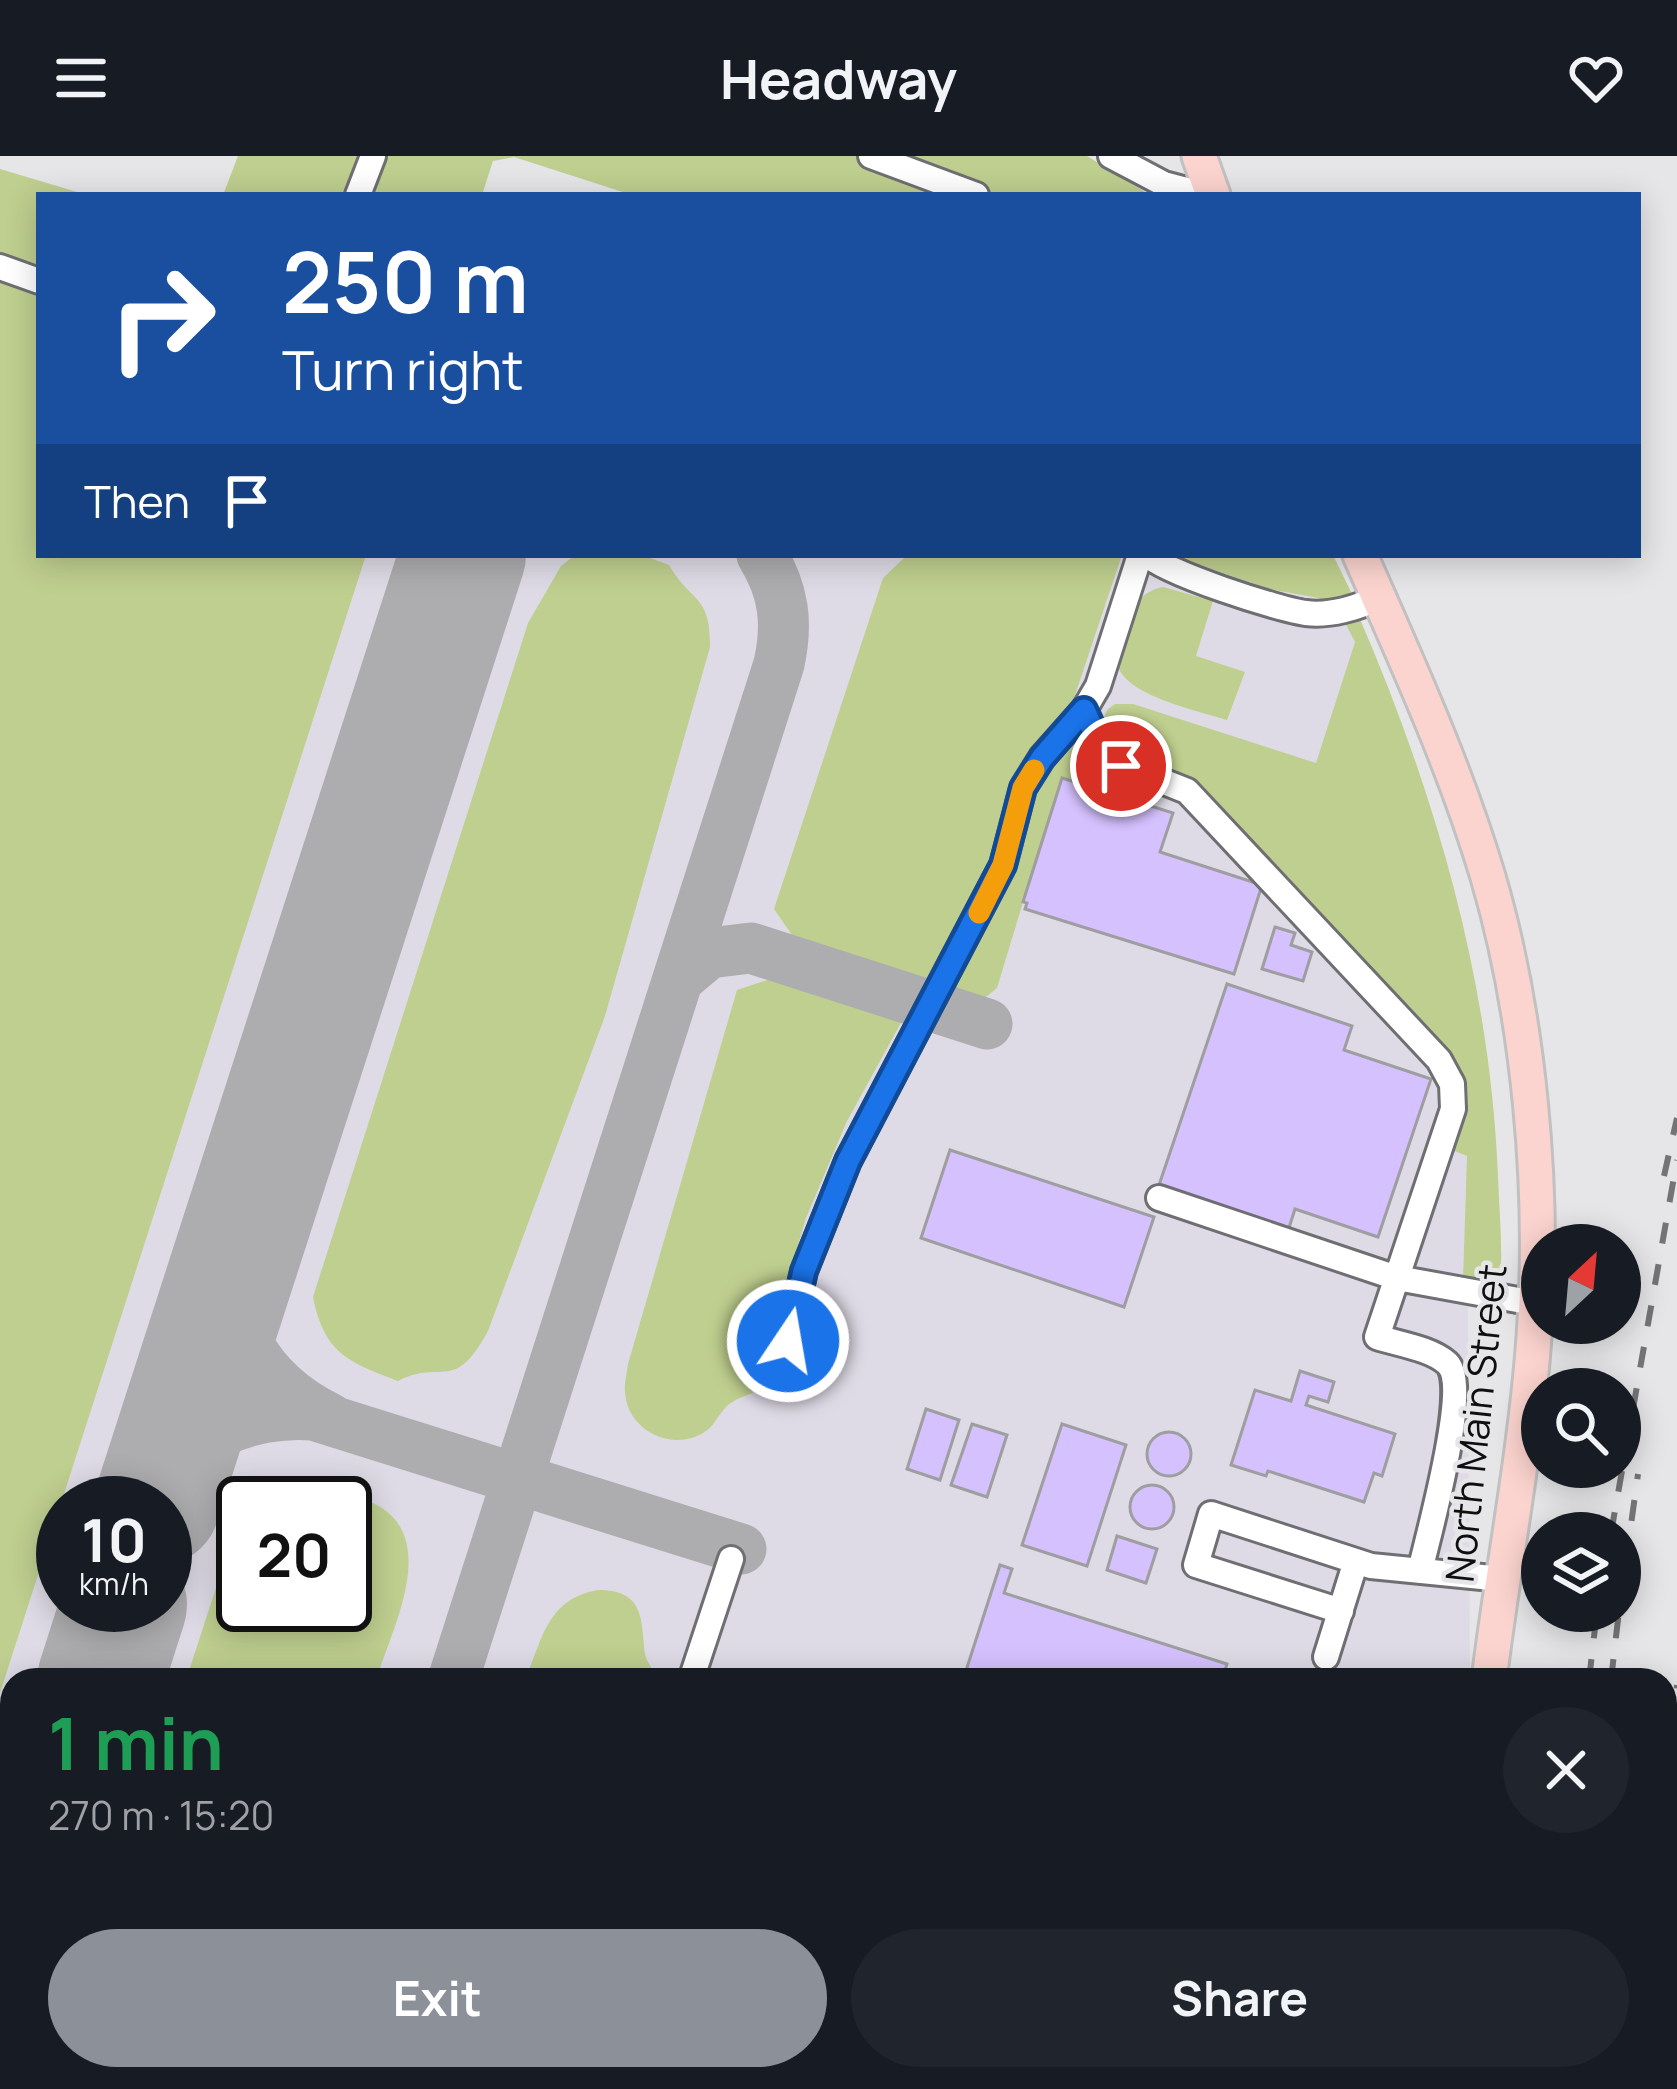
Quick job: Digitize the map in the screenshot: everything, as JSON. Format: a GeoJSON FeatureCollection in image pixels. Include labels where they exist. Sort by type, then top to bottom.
{"type":"FeatureCollection","features":[{"type":"Feature","properties":{"kind":"main road"},"geometry":{"type":"LineString","coordinates":[[1198,156],[1209,192]]}},
{"type":"Feature","properties":{"kind":"main road","name":"North Main Street"},"geometry":{"type":"LineString","coordinates":[[1361,558],[1458,787],[1494,901],[1516,1008],[1533,1129],[1534,1224]]}},
{"type":"Feature","properties":{"kind":"main road","name":"North Main Street"},"geometry":{"type":"LineString","coordinates":[[1491,1668],[1533,1344]]}},
{"type":"Feature","properties":{"kind":"lane"},"geometry":{"type":"LineString","coordinates":[[359,192],[373,156]]}},
{"type":"Feature","properties":{"kind":"lane"},"geometry":{"type":"LineString","coordinates":[[871,156],[968,192]]}},
{"type":"Feature","properties":{"kind":"lane"},"geometry":{"type":"LineString","coordinates":[[1111,156],[1164,184],[1197,192]]}},
{"type":"Feature","properties":{"kind":"lane"},"geometry":{"type":"LineString","coordinates":[[0,267],[36,280]]}},
{"type":"Feature","properties":{"kind":"lane"},"geometry":{"type":"LineString","coordinates":[[788,1341],[804,1271],[848,1161],[1003,865],[1023,788],[1098,686],[1148,558],[1307,613],[1365,604],[1378,597]]}},
{"type":"Feature","properties":{"kind":"lane"},"geometry":{"type":"LineString","coordinates":[[1084,710],[1107,759],[1187,790],[1446,1070],[1452,1084],[1453,1109],[1377,1337],[1444,1360],[1456,1381],[1452,1426],[1420,1571]]}},
{"type":"Feature","properties":{"kind":"lane"},"geometry":{"type":"LineString","coordinates":[[1159,1198],[1397,1278],[1521,1301]]}},
{"type":"Feature","properties":{"kind":"lane"},"geometry":{"type":"LineString","coordinates":[[1341,1610],[1196,1565],[1211,1514],[1356,1561],[1502,1579]]}},
{"type":"Feature","properties":{"kind":"lane"},"geometry":{"type":"LineString","coordinates":[[695,1668],[731,1559]]}},
{"type":"Feature","properties":{"kind":"lane"},"geometry":{"type":"LineString","coordinates":[[1326,1658],[1356,1561]]}},
{"type":"Feature","properties":{"kind":"shaded area"},"geometry":{"type":"Polygon","coordinates":[[[0,169],[77,192],[36,192],[36,558],[1321,558],[1392,712],[1454,914],[1467,1134],[1470,1668],[0,1668],[0,169]]]}},
{"type":"Feature","properties":{"kind":"green space"},"geometry":{"type":"Polygon","coordinates":[[[238,156],[1087,156],[1145,192],[623,192],[514,157],[493,161],[483,192],[224,192],[238,156]]]}},
{"type":"Feature","properties":{"kind":"green space"},"geometry":{"type":"Polygon","coordinates":[[[0,169],[77,192],[36,192],[36,558],[365,558],[70,1476],[36,1476],[36,1581],[8,1668],[0,1668],[0,169]]]}},
{"type":"Feature","properties":{"kind":"green space"},"geometry":{"type":"Polygon","coordinates":[[[571,558],[650,558],[669,565],[703,608],[710,647],[605,1016],[488,1331],[466,1363],[456,1369],[398,1381],[341,1353],[324,1331],[313,1297],[528,623],[561,566],[571,558]]]}},
{"type":"Feature","properties":{"kind":"green space"},"geometry":{"type":"Polygon","coordinates":[[[904,558],[1121,558],[1074,698],[929,990],[801,948],[774,909],[883,578],[904,558]]]}},
{"type":"Feature","properties":{"kind":"green space"},"geometry":{"type":"Polygon","coordinates":[[[1180,558],[1334,558],[1351,592],[1346,601],[1326,606],[1319,598],[1269,589],[1180,558]]]}},
{"type":"Feature","properties":{"kind":"green space"},"geometry":{"type":"Polygon","coordinates":[[[1163,587],[1213,601],[1196,656],[1245,672],[1227,720],[1163,700],[1121,673],[1118,652],[1132,611],[1143,596],[1163,587]]]}},
{"type":"Feature","properties":{"kind":"green space"},"geometry":{"type":"Polygon","coordinates":[[[1357,612],[1434,818],[1484,1030],[1493,1103],[1501,1267],[1487,1284],[1463,1281],[1467,1156],[1452,1150],[1462,1095],[1456,1062],[1184,775],[1118,753],[1104,732],[1108,709],[1133,704],[1316,763],[1355,642],[1343,619],[1357,612]]]}},
{"type":"Feature","properties":{"kind":"green space"},"geometry":{"type":"Polygon","coordinates":[[[1087,732],[1096,749],[1086,784],[1061,777],[997,988],[982,1000],[962,1000],[953,986],[1032,796],[1045,770],[1087,732]]]}},
{"type":"Feature","properties":{"kind":"green space"},"geometry":{"type":"Polygon","coordinates":[[[785,974],[907,1012],[847,1121],[806,1218],[754,1392],[728,1405],[703,1433],[678,1440],[665,1438],[642,1427],[628,1405],[628,1364],[737,990],[785,974]]]}},
{"type":"Feature","properties":{"kind":"green space"},"geometry":{"type":"Polygon","coordinates":[[[372,1504],[390,1514],[403,1533],[407,1581],[380,1668],[190,1668],[216,1588],[216,1632],[372,1632],[372,1504]]]}},
{"type":"Feature","properties":{"kind":"green space"},"geometry":{"type":"Polygon","coordinates":[[[613,1591],[632,1601],[652,1668],[530,1668],[557,1611],[581,1595],[613,1591]]]}},
{"type":"Feature","properties":{"kind":"building"},"geometry":{"type":"Polygon","coordinates":[[[1062,778],[1173,813],[1160,852],[1262,885],[1234,974],[1025,909],[1023,902],[1062,778]]]}},
{"type":"Feature","properties":{"kind":"building"},"geometry":{"type":"Polygon","coordinates":[[[1275,927],[1295,933],[1291,945],[1312,952],[1303,981],[1262,969],[1275,927]]]}},
{"type":"Feature","properties":{"kind":"building"},"geometry":{"type":"Polygon","coordinates":[[[1227,984],[1352,1026],[1344,1050],[1431,1079],[1378,1237],[1295,1209],[1288,1231],[1158,1188],[1227,984]]]}},
{"type":"Feature","properties":{"kind":"building"},"geometry":{"type":"Polygon","coordinates":[[[950,1150],[1154,1217],[1124,1307],[921,1238],[950,1150]]]}},
{"type":"Feature","properties":{"kind":"building"},"geometry":{"type":"Polygon","coordinates":[[[1300,1371],[1334,1382],[1328,1402],[1309,1396],[1306,1405],[1395,1434],[1382,1476],[1374,1473],[1364,1502],[1268,1471],[1266,1476],[1231,1465],[1255,1390],[1291,1401],[1300,1371]]]}},
{"type":"Feature","properties":{"kind":"building"},"geometry":{"type":"Polygon","coordinates":[[[926,1409],[959,1420],[940,1480],[907,1469],[926,1409]]]}},
{"type":"Feature","properties":{"kind":"building"},"geometry":{"type":"Polygon","coordinates":[[[972,1424],[1007,1435],[987,1497],[951,1485],[972,1424]]]}},
{"type":"Feature","properties":{"kind":"building"},"geometry":{"type":"Polygon","coordinates":[[[1062,1424],[1126,1445],[1087,1566],[1022,1545],[1062,1424]]]}},
{"type":"Feature","properties":{"kind":"building"},"geometry":{"type":"Polygon","coordinates":[[[1169,1432],[1184,1439],[1191,1454],[1184,1469],[1169,1476],[1154,1469],[1147,1454],[1154,1439],[1169,1432]]]}},
{"type":"Feature","properties":{"kind":"building"},"geometry":{"type":"Polygon","coordinates":[[[1152,1485],[1167,1492],[1174,1507],[1167,1522],[1152,1529],[1137,1522],[1130,1507],[1137,1492],[1152,1485]]]}},
{"type":"Feature","properties":{"kind":"building"},"geometry":{"type":"Polygon","coordinates":[[[1117,1536],[1157,1549],[1146,1583],[1107,1570],[1117,1536]]]}},
{"type":"Feature","properties":{"kind":"building"},"geometry":{"type":"Polygon","coordinates":[[[1000,1565],[1012,1569],[1004,1593],[1227,1664],[1226,1668],[967,1668],[1000,1565]]]}},
{"type":"Feature","properties":{"kind":"taxiway"},"geometry":{"type":"LineString","coordinates":[[444,615],[476,558]]}},
{"type":"Feature","properties":{"kind":"taxiway"},"geometry":{"type":"LineString","coordinates":[[457,1668],[779,664],[782,608],[764,558]]}},
{"type":"Feature","properties":{"kind":"taxiway"},"geometry":{"type":"LineString","coordinates":[[678,979],[709,953],[751,948],[987,1024]]}},
{"type":"Feature","properties":{"kind":"taxiway"},"geometry":{"type":"LineString","coordinates":[[244,1234],[234,1291],[248,1343],[281,1386],[329,1418]]}},
{"type":"Feature","properties":{"kind":"taxiway"},"geometry":{"type":"LineString","coordinates":[[168,1476],[198,1445],[218,1433],[265,1418],[313,1415],[741,1549]]}},
{"type":"Feature","properties":{"kind":"runway"},"geometry":{"type":"LineString","coordinates":[[166,1476],[462,558]]}},
{"type":"Feature","properties":{"kind":"runway"},"geometry":{"type":"LineString","coordinates":[[104,1668],[115,1632]]}},
{"type":"Feature","properties":{"kind":"railway"},"geometry":{"type":"LineString","coordinates":[[1664,1176],[1677,1118]]}},
{"type":"Feature","properties":{"kind":"railway"},"geometry":{"type":"LineString","coordinates":[[1615,1512],[1677,1160]]}},
{"type":"Feature","properties":{"kind":"railway"},"geometry":{"type":"LineString","coordinates":[[1633,1512],[1636,1488]]}},
{"type":"Feature","properties":{"kind":"railway"},"geometry":{"type":"LineString","coordinates":[[1590,1668],[1595,1632]]}},
{"type":"Feature","properties":{"kind":"railway"},"geometry":{"type":"LineString","coordinates":[[1612,1668],[1617,1632]]}},
{"type":"Feature","properties":{"kind":"slow traffic"},"geometry":{"type":"LineString","coordinates":[[979,913],[1003,865],[1023,788],[1034,770]]}},
{"type":"Feature","properties":{"kind":"route"},"geometry":{"type":"LineString","coordinates":[[788,1341],[804,1271],[848,1161],[1003,865],[1023,788],[1084,710],[1101,751],[1121,766]]}}]}
